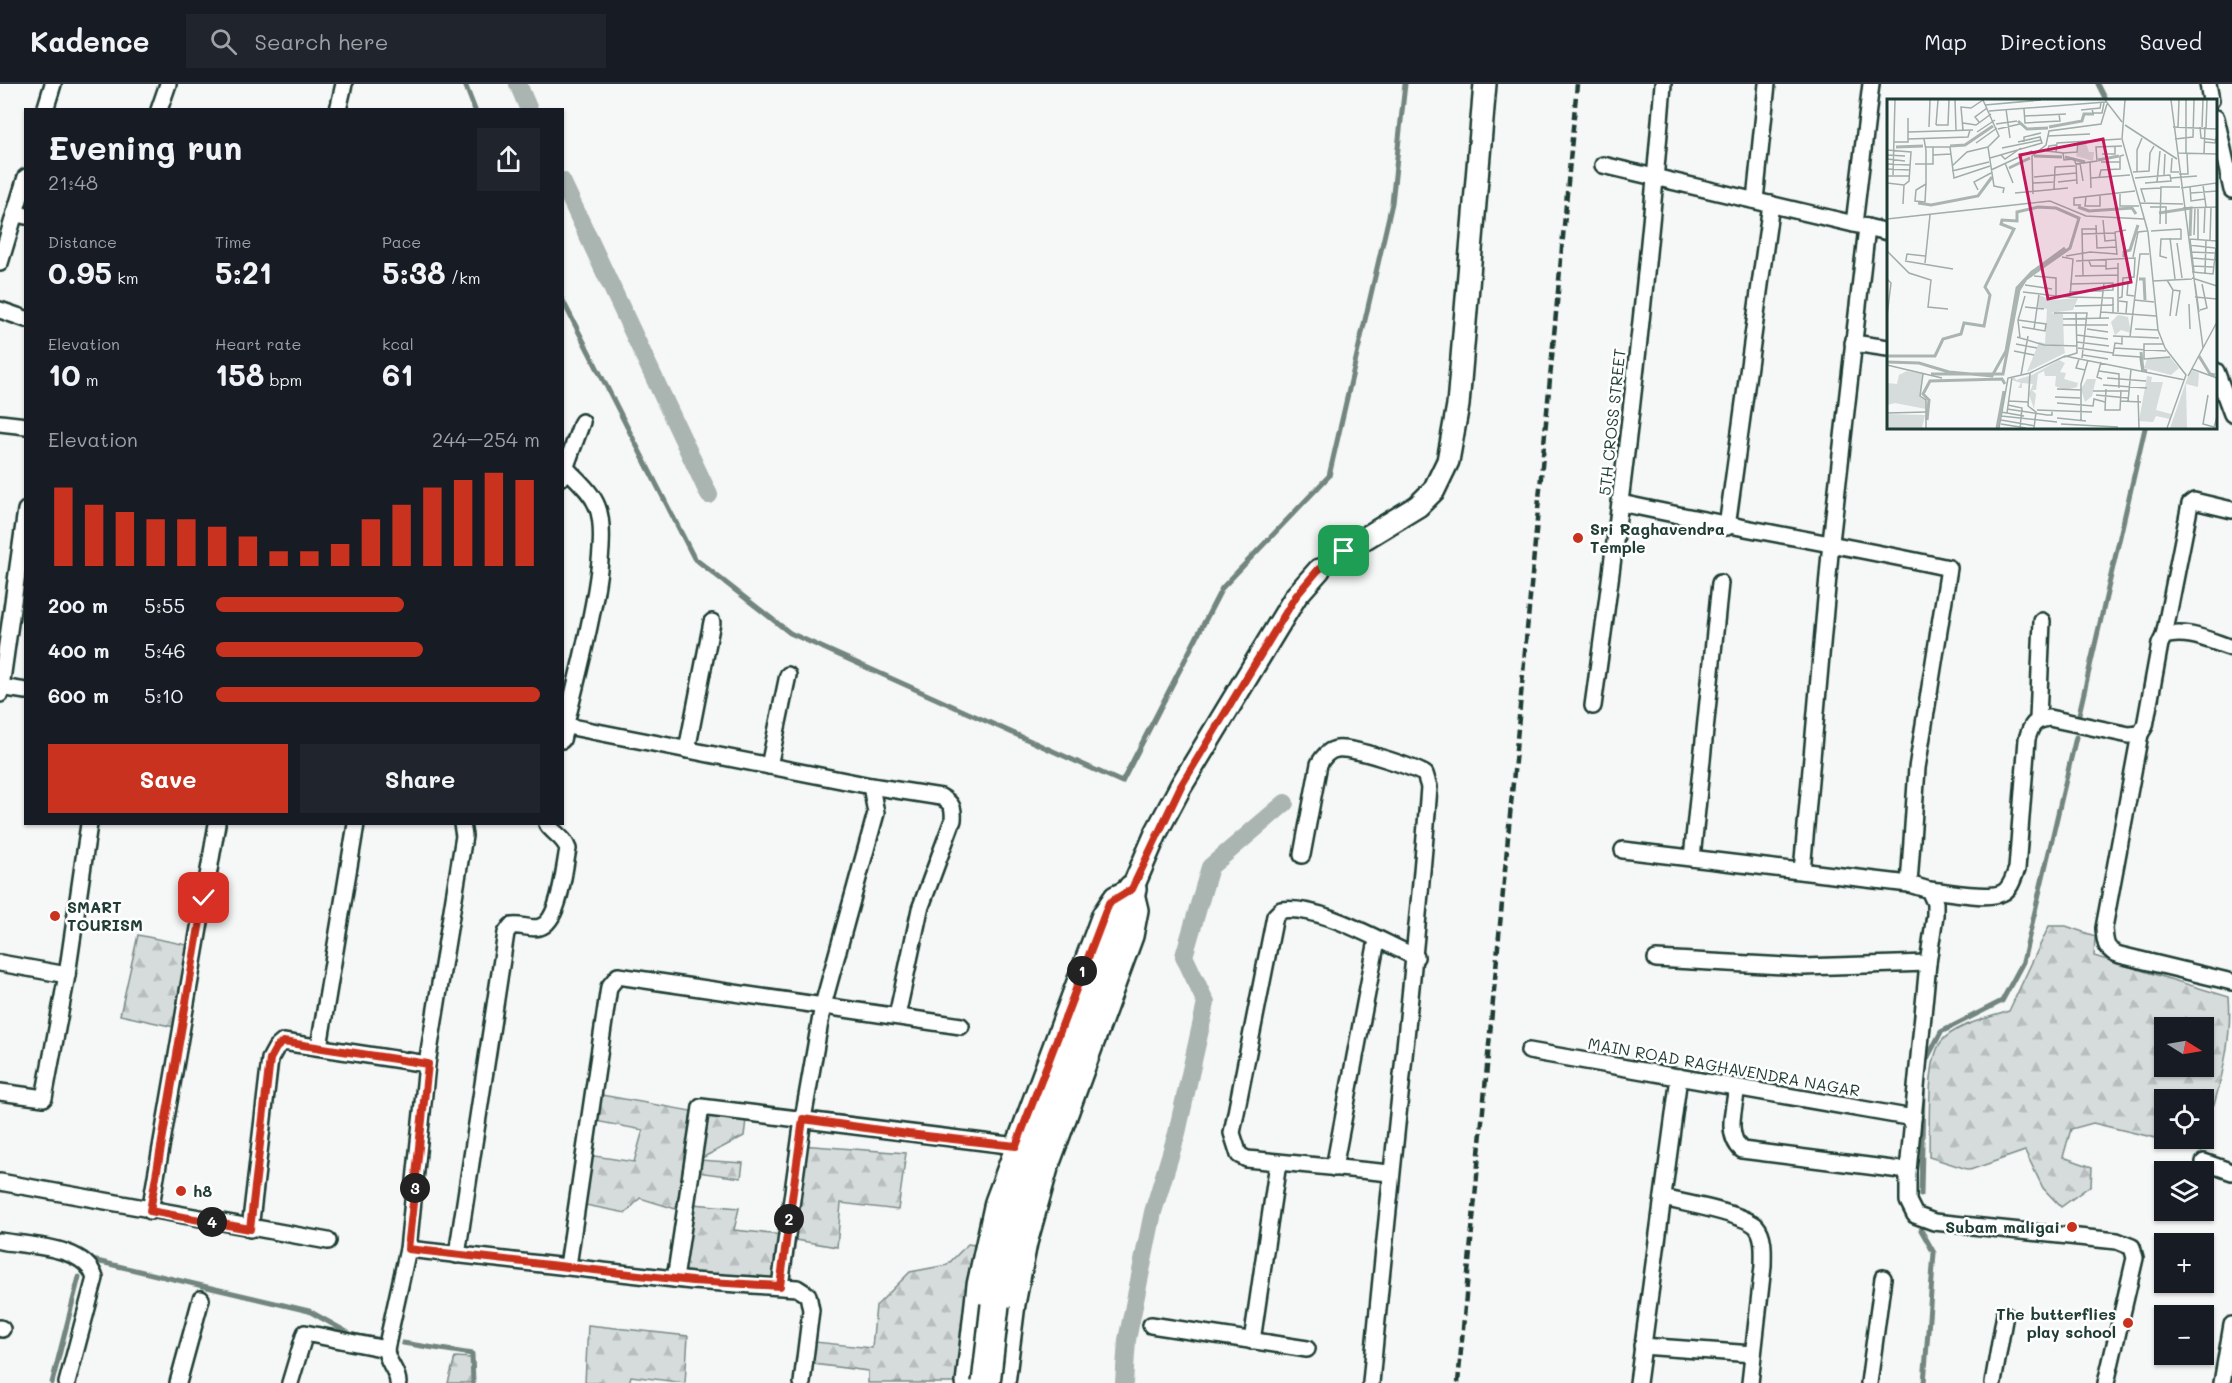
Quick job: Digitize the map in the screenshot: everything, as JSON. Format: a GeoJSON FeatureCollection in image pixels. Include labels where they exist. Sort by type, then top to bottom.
{"type":"FeatureCollection","features":[{"type":"Feature","properties":{"kind":"highway"},"geometry":{"type":"LineString","coordinates":[[974,1382],[994,1305],[1007,1236],[1032,1155],[1132,889]]}},
{"type":"Feature","properties":{"kind":"street"},"geometry":{"type":"LineString","coordinates":[[46,108],[53,84]]}},
{"type":"Feature","properties":{"kind":"street"},"geometry":{"type":"LineString","coordinates":[[160,108],[168,84]]}},
{"type":"Feature","properties":{"kind":"street"},"geometry":{"type":"LineString","coordinates":[[338,108],[344,84]]}},
{"type":"Feature","properties":{"kind":"street"},"geometry":{"type":"LineString","coordinates":[[1132,889],[1115,897],[1103,915],[1016,1146],[988,1231],[978,1285],[974,1382],[1002,1383],[1026,1244],[1047,1168],[1132,936],[1137,910],[1132,889],[1181,786],[1296,596],[1318,570],[1344,551],[1418,506],[1434,490],[1448,461],[1458,405],[1485,84]]}},
{"type":"Feature","properties":{"kind":"street","name":"5TH CROSS STREET"},"geometry":{"type":"LineString","coordinates":[[1593,706],[1621,503],[1656,177],[1663,84]]}},
{"type":"Feature","properties":{"kind":"street"},"geometry":{"type":"LineString","coordinates":[[1755,200],[1767,84]]}},
{"type":"Feature","properties":{"kind":"street"},"geometry":{"type":"LineString","coordinates":[[1802,871],[1831,542],[1853,343],[1871,84]]}},
{"type":"Feature","properties":{"kind":"street"},"geometry":{"type":"LineString","coordinates":[[2208,84],[2211,99]]}},
{"type":"Feature","properties":{"kind":"street"},"geometry":{"type":"LineString","coordinates":[[2217,122],[2232,190]]}},
{"type":"Feature","properties":{"kind":"street"},"geometry":{"type":"LineString","coordinates":[[1603,165],[1887,232]]}},
{"type":"Feature","properties":{"kind":"street"},"geometry":{"type":"LineString","coordinates":[[0,263],[20,215],[24,190]]}},
{"type":"Feature","properties":{"kind":"street"},"geometry":{"type":"LineString","coordinates":[[1727,527],[1771,204]]}},
{"type":"Feature","properties":{"kind":"street"},"geometry":{"type":"LineString","coordinates":[[0,310],[24,318]]}},
{"type":"Feature","properties":{"kind":"street"},"geometry":{"type":"LineString","coordinates":[[1853,343],[1887,348]]}},
{"type":"Feature","properties":{"kind":"street"},"geometry":{"type":"LineString","coordinates":[[2217,374],[2232,414]]}},
{"type":"Feature","properties":{"kind":"street"},"geometry":{"type":"LineString","coordinates":[[582,422],[564,472],[591,494],[598,509],[602,544],[597,581],[564,730],[687,750],[871,786],[941,797],[949,801],[954,809],[950,828],[936,859],[920,909],[897,1016]]}},
{"type":"Feature","properties":{"kind":"street"},"geometry":{"type":"LineString","coordinates":[[0,423],[24,426]]}},
{"type":"Feature","properties":{"kind":"street"},"geometry":{"type":"LineString","coordinates":[[2232,510],[2204,502],[2194,501],[2190,504],[2145,726],[2140,734],[2104,928],[2104,943],[2111,951],[2232,982]]}},
{"type":"Feature","properties":{"kind":"street"},"geometry":{"type":"LineString","coordinates":[[1621,503],[1727,527],[1831,542],[1948,568],[1917,768],[1909,884]]}},
{"type":"Feature","properties":{"kind":"street"},"geometry":{"type":"LineString","coordinates":[[24,524],[0,689],[24,691]]}},
{"type":"Feature","properties":{"kind":"street"},"geometry":{"type":"LineString","coordinates":[[1692,858],[1720,583]]}},
{"type":"Feature","properties":{"kind":"street"},"geometry":{"type":"LineString","coordinates":[[2038,719],[2042,621]]}},
{"type":"Feature","properties":{"kind":"street"},"geometry":{"type":"LineString","coordinates":[[687,750],[712,622]]}},
{"type":"Feature","properties":{"kind":"street"},"geometry":{"type":"LineString","coordinates":[[2164,636],[2174,633],[2187,634],[2232,648]]}},
{"type":"Feature","properties":{"kind":"street"},"geometry":{"type":"LineString","coordinates":[[770,766],[788,675]]}},
{"type":"Feature","properties":{"kind":"street"},"geometry":{"type":"LineString","coordinates":[[1623,850],[1909,884],[1929,890],[1992,895],[2002,893],[2011,885],[2017,869],[2027,739],[2031,726],[2038,719],[2049,718],[2129,735],[2140,734]]}},
{"type":"Feature","properties":{"kind":"street"},"geometry":{"type":"LineString","coordinates":[[1302,855],[1319,764],[1326,754],[1337,749],[1352,751],[1412,766],[1425,774],[1429,788],[1416,957],[1390,1173],[1371,1383]]}},
{"type":"Feature","properties":{"kind":"street"},"geometry":{"type":"LineString","coordinates":[[780,1286],[803,1119],[823,1005],[876,813],[871,786]]}},
{"type":"Feature","properties":{"kind":"street"},"geometry":{"type":"LineString","coordinates":[[0,1092],[44,1098],[67,975],[89,825]]}},
{"type":"Feature","properties":{"kind":"street"},"geometry":{"type":"LineString","coordinates":[[150,1211],[217,825]]}},
{"type":"Feature","properties":{"kind":"street"},"geometry":{"type":"LineString","coordinates":[[319,1047],[356,825]]}},
{"type":"Feature","properties":{"kind":"street"},"geometry":{"type":"LineString","coordinates":[[398,1383],[396,1372],[386,1356],[386,1349],[408,1249],[428,1064],[464,836],[462,825]]}},
{"type":"Feature","properties":{"kind":"street"},"geometry":{"type":"LineString","coordinates":[[457,1255],[506,933],[511,926],[538,928],[547,924],[555,913],[560,891],[568,849],[565,840],[548,825]]}},
{"type":"Feature","properties":{"kind":"street"},"geometry":{"type":"LineString","coordinates":[[1929,890],[1935,903],[1935,915],[1913,1118],[1908,1171],[1908,1201],[1915,1215],[1934,1222],[2117,1241],[2132,1247],[2135,1258],[2106,1383]]}},
{"type":"Feature","properties":{"kind":"street"},"geometry":{"type":"LineString","coordinates":[[1390,1173],[1278,1163],[1239,1155],[1232,1132],[1275,916],[1281,910],[1294,908],[1326,917],[1416,957]]}},
{"type":"Feature","properties":{"kind":"street"},"geometry":{"type":"LineString","coordinates":[[1334,1168],[1377,940]]}},
{"type":"Feature","properties":{"kind":"street"},"geometry":{"type":"LineString","coordinates":[[1656,959],[1803,967],[1928,963]]}},
{"type":"Feature","properties":{"kind":"street"},"geometry":{"type":"LineString","coordinates":[[0,963],[67,975]]}},
{"type":"Feature","properties":{"kind":"street"},"geometry":{"type":"LineString","coordinates":[[568,1266],[591,1093],[612,981],[618,976],[626,975],[961,1026]]}},
{"type":"Feature","properties":{"kind":"street"},"geometry":{"type":"LineString","coordinates":[[250,1229],[270,1059],[276,1048],[283,1042],[428,1064]]}},
{"type":"Feature","properties":{"kind":"street","name":"MAIN ROAD RAGHAVENDRA NAGAR"},"geometry":{"type":"LineString","coordinates":[[1529,1050],[1913,1118]]}},
{"type":"Feature","properties":{"kind":"street"},"geometry":{"type":"LineString","coordinates":[[1638,1383],[1679,1077]]}},
{"type":"Feature","properties":{"kind":"street"},"geometry":{"type":"LineString","coordinates":[[1737,1088],[1731,1131],[1736,1144],[1742,1150],[1908,1171]]}},
{"type":"Feature","properties":{"kind":"street"},"geometry":{"type":"LineString","coordinates":[[675,1279],[701,1107],[1016,1146]]}},
{"type":"Feature","properties":{"kind":"street"},"geometry":{"type":"LineString","coordinates":[[1252,1341],[1278,1163]]}},
{"type":"Feature","properties":{"kind":"street"},"geometry":{"type":"LineString","coordinates":[[2214,1166],[2232,1172]]}},
{"type":"Feature","properties":{"kind":"street"},"geometry":{"type":"LineString","coordinates":[[0,1182],[250,1229],[328,1241]]}},
{"type":"Feature","properties":{"kind":"street"},"geometry":{"type":"LineString","coordinates":[[1662,1198],[1724,1212],[1754,1225],[1760,1232],[1764,1247],[1763,1266],[1750,1383]]}},
{"type":"Feature","properties":{"kind":"street"},"geometry":{"type":"LineString","coordinates":[[0,1240],[67,1252],[79,1257],[92,1269],[95,1278],[68,1383]]}},
{"type":"Feature","properties":{"kind":"street"},"geometry":{"type":"LineString","coordinates":[[408,1249],[675,1279],[797,1288],[808,1295],[811,1310],[802,1383]]}},
{"type":"Feature","properties":{"kind":"street"},"geometry":{"type":"LineString","coordinates":[[1869,1383],[1883,1278]]}},
{"type":"Feature","properties":{"kind":"street"},"geometry":{"type":"LineString","coordinates":[[178,1383],[201,1299]]}},
{"type":"Feature","properties":{"kind":"street"},"geometry":{"type":"LineString","coordinates":[[1993,1383],[2005,1314]]}},
{"type":"Feature","properties":{"kind":"street"},"geometry":{"type":"LineString","coordinates":[[1151,1325],[1307,1349]]}},
{"type":"Feature","properties":{"kind":"street"},"geometry":{"type":"LineString","coordinates":[[2222,1383],[2232,1325]]}},
{"type":"Feature","properties":{"kind":"street"},"geometry":{"type":"LineString","coordinates":[[290,1383],[305,1333],[386,1349]]}},
{"type":"Feature","properties":{"kind":"street"},"geometry":{"type":"LineString","coordinates":[[1642,1346],[1753,1354]]}},
{"type":"Feature","properties":{"kind":"green space"},"geometry":{"type":"Polygon","coordinates":[[[2049,926],[2066,926],[2095,936],[2094,956],[2229,997],[2230,1011],[2226,1052],[2214,1105],[2214,1089],[2154,1089],[2154,1138],[2093,1123],[2071,1129],[2063,1157],[2092,1167],[2091,1185],[2061,1207],[2043,1188],[2025,1151],[1970,1170],[1929,1157],[1931,1080],[1936,1052],[1947,1036],[1982,1019],[2009,1011],[2049,926]]]}},
{"type":"Feature","properties":{"kind":"green space"},"geometry":{"type":"Polygon","coordinates":[[[138,935],[192,946],[179,1028],[120,1015],[138,935]]]}},
{"type":"Feature","properties":{"kind":"green space"},"geometry":{"type":"Polygon","coordinates":[[[596,1094],[691,1111],[679,1210],[640,1198],[626,1213],[580,1204],[588,1155],[634,1162],[643,1130],[590,1120],[596,1094]]]}},
{"type":"Feature","properties":{"kind":"green space"},"geometry":{"type":"Polygon","coordinates":[[[701,1107],[747,1112],[744,1136],[698,1160],[743,1163],[741,1178],[697,1172],[693,1204],[739,1208],[734,1230],[783,1235],[778,1286],[675,1276],[701,1107]]]}},
{"type":"Feature","properties":{"kind":"green space"},"geometry":{"type":"Polygon","coordinates":[[[800,1145],[906,1153],[898,1210],[841,1203],[837,1247],[796,1240],[788,1281],[800,1145]]]}},
{"type":"Feature","properties":{"kind":"green space"},"geometry":{"type":"Polygon","coordinates":[[[968,1244],[981,1246],[967,1383],[868,1383],[868,1371],[813,1364],[815,1342],[872,1348],[876,1306],[910,1272],[947,1265],[968,1244]]]}},
{"type":"Feature","properties":{"kind":"green space"},"geometry":{"type":"Polygon","coordinates":[[[588,1325],[688,1336],[685,1383],[631,1376],[629,1383],[585,1383],[588,1325]]]}},
{"type":"Feature","properties":{"kind":"green space"},"geometry":{"type":"Polygon","coordinates":[[[455,1357],[472,1358],[472,1383],[448,1383],[455,1357]]]}},
{"type":"Feature","properties":{"kind":"waterway"},"geometry":{"type":"LineString","coordinates":[[465,84],[474,108]]}},
{"type":"Feature","properties":{"kind":"waterway"},"geometry":{"type":"LineString","coordinates":[[518,84],[528,108]]}},
{"type":"Feature","properties":{"kind":"waterway"},"geometry":{"type":"LineString","coordinates":[[564,303],[694,558],[790,633],[1122,782],[1222,588],[1329,476],[1392,203],[1405,84]]}},
{"type":"Feature","properties":{"kind":"waterway"},"geometry":{"type":"LineString","coordinates":[[2098,84],[2106,99]]}},
{"type":"Feature","properties":{"kind":"waterway"},"geometry":{"type":"LineString","coordinates":[[564,185],[709,495]]}},
{"type":"Feature","properties":{"kind":"waterway"},"geometry":{"type":"LineString","coordinates":[[2079,714],[2145,429]]}},
{"type":"Feature","properties":{"kind":"waterway"},"geometry":{"type":"LineString","coordinates":[[1923,1066],[1941,1032],[2002,1001],[2023,962],[2076,737]]}},
{"type":"Feature","properties":{"kind":"waterway"},"geometry":{"type":"LineString","coordinates":[[1124,1383],[1127,1340],[1153,1212],[1177,1133],[1206,1003],[1184,956],[1210,867],[1285,803]]}},
{"type":"Feature","properties":{"kind":"waterway"},"geometry":{"type":"LineString","coordinates":[[1921,1195],[1923,1093]]}},
{"type":"Feature","properties":{"kind":"waterway"},"geometry":{"type":"LineString","coordinates":[[1921,1230],[1934,1253],[1924,1383]]}},
{"type":"Feature","properties":{"kind":"waterway"},"geometry":{"type":"LineString","coordinates":[[88,1259],[309,1311],[352,1335],[377,1339]]}},
{"type":"Feature","properties":{"kind":"waterway"},"geometry":{"type":"LineString","coordinates":[[52,1383],[79,1277]]}},
{"type":"Feature","properties":{"kind":"waterway"},"geometry":{"type":"LineString","coordinates":[[403,1343],[472,1354],[473,1383]]}},
{"type":"Feature","properties":{"kind":"railway"},"geometry":{"type":"LineString","coordinates":[[1458,1383],[1577,84]]}},
{"type":"Feature","properties":{"kind":"place","name":"Sri Raghavendra Temple"},"geometry":{"type":"Point","coordinates":[1578,538]}},
{"type":"Feature","properties":{"kind":"place","name":"SMART TOURISM"},"geometry":{"type":"Point","coordinates":[55,916]}},
{"type":"Feature","properties":{"kind":"place","name":"h8"},"geometry":{"type":"Point","coordinates":[181,1191]}},
{"type":"Feature","properties":{"kind":"place","name":"Subam maligai"},"geometry":{"type":"Point","coordinates":[2072,1227]}},
{"type":"Feature","properties":{"kind":"place","name":"The butterflies play school"},"geometry":{"type":"Point","coordinates":[2128,1323]}},
{"type":"Feature","properties":{"kind":"route"},"geometry":{"type":"LineString","coordinates":[[204,898],[150,1211],[250,1229],[270,1059],[276,1048],[283,1042],[428,1064],[408,1249],[692,1281],[780,1286],[803,1119],[1016,1146],[1109,903],[1115,897],[1132,889],[1181,786],[1296,596],[1318,570],[1344,551]]}}]}
